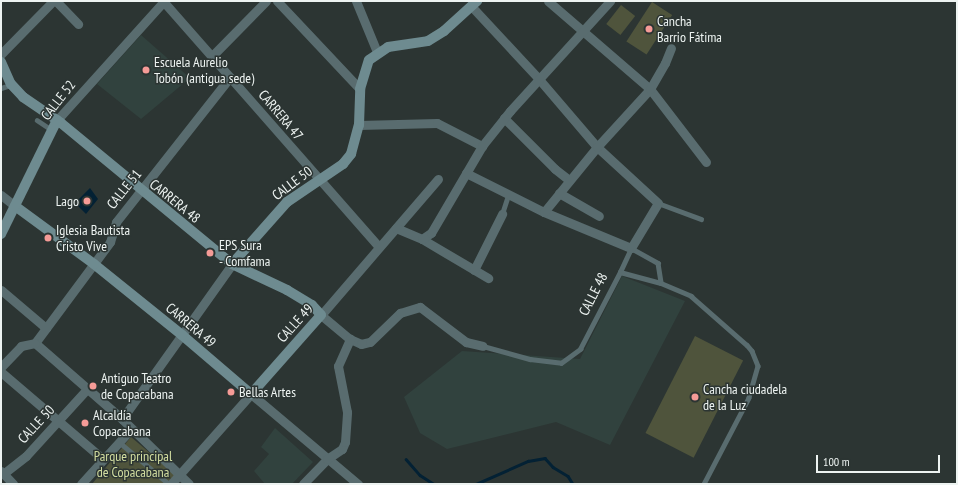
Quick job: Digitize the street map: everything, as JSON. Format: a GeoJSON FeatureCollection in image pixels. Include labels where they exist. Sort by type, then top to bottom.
{"type":"FeatureCollection","features":[{"type":"Feature","properties":{"kind":"street"},"geometry":{"type":"LineString","coordinates":[[1,54],[53,1]]}},
{"type":"Feature","properties":{"kind":"street"},"geometry":{"type":"LineString","coordinates":[[56,1],[78,24]]}},
{"type":"Feature","properties":{"kind":"street","name":"CARRERA 47"},"geometry":{"type":"LineString","coordinates":[[164,1],[318,180],[379,247]]}},
{"type":"Feature","properties":{"kind":"street","name":"CALLE 52"},"geometry":{"type":"LineString","coordinates":[[1,234],[57,120],[164,1]]}},
{"type":"Feature","properties":{"kind":"street"},"geometry":{"type":"LineString","coordinates":[[212,56],[266,1]]}},
{"type":"Feature","properties":{"kind":"street"},"geometry":{"type":"LineString","coordinates":[[277,1],[360,89]]}},
{"type":"Feature","properties":{"kind":"street"},"geometry":{"type":"LineString","coordinates":[[356,1],[377,52],[388,47],[428,41],[444,32],[475,4],[597,147],[658,204],[631,248],[544,212],[466,173]]}},
{"type":"Feature","properties":{"kind":"street"},"geometry":{"type":"LineString","coordinates":[[548,1],[650,89],[706,162]]}},
{"type":"Feature","properties":{"kind":"street"},"geometry":{"type":"LineString","coordinates":[[422,239],[431,233],[482,146],[504,118],[610,1]]}},
{"type":"Feature","properties":{"kind":"street"},"geometry":{"type":"LineString","coordinates":[[544,212],[597,147],[650,89],[665,63],[671,48]]}},
{"type":"Feature","properties":{"kind":"street","name":"CALLE 50"},"geometry":{"type":"LineString","coordinates":[[122,419],[232,264],[277,212],[318,180],[343,164],[351,154],[358,125],[360,89],[364,71],[377,52]]}},
{"type":"Feature","properties":{"kind":"street","name":"CARRERA 48"},"geometry":{"type":"LineString","coordinates":[[1,62],[11,84],[38,112],[57,120],[141,191],[232,264],[287,290],[312,304],[321,315],[350,339]]}},
{"type":"Feature","properties":{"kind":"street","name":"CALLE 51"},"geometry":{"type":"LineString","coordinates":[[35,343],[110,242],[116,222],[230,77]]}},
{"type":"Feature","properties":{"kind":"street"},"geometry":{"type":"LineString","coordinates":[[504,118],[554,169],[569,180]]}},
{"type":"Feature","properties":{"kind":"street"},"geometry":{"type":"LineString","coordinates":[[358,125],[437,123],[482,146]]}},
{"type":"Feature","properties":{"kind":"street","name":"CALLE 49"},"geometry":{"type":"LineString","coordinates":[[170,484],[178,479],[250,394],[321,315],[438,179]]}},
{"type":"Feature","properties":{"kind":"street"},"geometry":{"type":"LineString","coordinates":[[559,193],[599,216]]}},
{"type":"Feature","properties":{"kind":"street","name":"CARRERA 49"},"geometry":{"type":"LineString","coordinates":[[1,195],[94,264],[182,334],[250,394],[358,484]]}},
{"type":"Feature","properties":{"kind":"street"},"geometry":{"type":"LineString","coordinates":[[474,270],[502,214]]}},
{"type":"Feature","properties":{"kind":"street"},"geometry":{"type":"LineString","coordinates":[[396,228],[422,239],[488,278]]}},
{"type":"Feature","properties":{"kind":"street"},"geometry":{"type":"LineString","coordinates":[[1,290],[46,328]]}},
{"type":"Feature","properties":{"kind":"street"},"geometry":{"type":"LineString","coordinates":[[303,484],[327,459],[342,449],[345,442],[347,412],[338,366],[350,339],[361,344],[370,342],[400,313],[420,307],[466,342],[483,346]]}},
{"type":"Feature","properties":{"kind":"street"},"geometry":{"type":"LineString","coordinates":[[1,366],[21,346],[35,343],[86,390],[122,419],[178,479],[189,484]]}},
{"type":"Feature","properties":{"kind":"street"},"geometry":{"type":"LineString","coordinates":[[1,372],[103,459]]}},
{"type":"Feature","properties":{"kind":"street","name":"CALLE 50"},"geometry":{"type":"LineString","coordinates":[[2,473],[26,456],[86,390]]}},
{"type":"Feature","properties":{"kind":"street"},"geometry":{"type":"LineString","coordinates":[[81,484],[131,428]]}},
{"type":"Feature","properties":{"kind":"street"},"geometry":{"type":"LineString","coordinates":[[2,473],[13,484]]}},
{"type":"Feature","properties":{"kind":"lane"},"geometry":{"type":"LineString","coordinates":[[1,88],[11,84]]}},
{"type":"Feature","properties":{"kind":"lane"},"geometry":{"type":"LineString","coordinates":[[38,120],[52,130]]}},
{"type":"Feature","properties":{"kind":"lane"},"geometry":{"type":"LineString","coordinates":[[502,214],[508,195]]}},
{"type":"Feature","properties":{"kind":"lane"},"geometry":{"type":"LineString","coordinates":[[658,204],[702,219]]}},
{"type":"Feature","properties":{"kind":"lane"},"geometry":{"type":"LineString","coordinates":[[620,272],[631,248],[658,263],[661,283]]}},
{"type":"Feature","properties":{"kind":"lane","name":"CALLE 48"},"geometry":{"type":"LineString","coordinates":[[483,346],[530,358],[561,363],[580,350],[620,272],[661,283],[691,296],[747,345],[752,351],[758,366],[751,391],[704,484]]}},
{"type":"Feature","properties":{"kind":"lane"},"geometry":{"type":"LineString","coordinates":[[119,442],[170,484]]}},
{"type":"Feature","properties":{"kind":"shaded area","name":"Escuela Aurelio Tobón (antigua sede)"},"geometry":{"type":"Polygon","coordinates":[[[141,35],[190,78],[141,119],[97,84],[141,35]]]}},
{"type":"Feature","properties":{"kind":"shaded area"},"geometry":{"type":"Polygon","coordinates":[[[622,276],[685,301],[610,445],[556,422],[447,449],[420,433],[404,397],[462,351],[580,359],[622,276]]]}},
{"type":"Feature","properties":{"kind":"shaded area"},"geometry":{"type":"Polygon","coordinates":[[[275,428],[313,462],[292,484],[265,484],[254,471],[269,454],[261,447],[275,428]]]}},
{"type":"Feature","properties":{"kind":"green space","name":"Cancha Barrio Fátima"},"geometry":{"type":"Polygon","coordinates":[[[652,2],[672,15],[647,54],[626,41],[652,2]]]}},
{"type":"Feature","properties":{"kind":"green space"},"geometry":{"type":"Polygon","coordinates":[[[621,5],[635,16],[620,35],[606,24],[621,5]]]}},
{"type":"Feature","properties":{"kind":"green space","name":"Cancha ciudadela de la Luz"},"geometry":{"type":"Polygon","coordinates":[[[695,336],[743,361],[694,458],[646,433],[695,336]]]}},
{"type":"Feature","properties":{"kind":"green space","name":"Parque principal de Copacabana"},"geometry":{"type":"Polygon","coordinates":[[[131,437],[176,475],[169,484],[92,484],[131,437]]]}},
{"type":"Feature","properties":{"kind":"water","name":"Lago"},"geometry":{"type":"Polygon","coordinates":[[[90,188],[98,199],[86,214],[75,203],[90,188]]]}},
{"type":"Feature","properties":{"kind":"waterway"},"geometry":{"type":"LineString","coordinates":[[476,484],[528,461],[545,458],[553,467],[568,476],[573,484]]}},
{"type":"Feature","properties":{"kind":"waterway"},"geometry":{"type":"LineString","coordinates":[[406,459],[420,475],[434,484]]}},
{"type":"Feature","properties":{"kind":"place","name":"Cancha Barrio Fátima"},"geometry":{"type":"Point","coordinates":[649,29]}},
{"type":"Feature","properties":{"kind":"place","name":"Escuela Aurelio Tobón (antigua sede)"},"geometry":{"type":"Point","coordinates":[146,70]}},
{"type":"Feature","properties":{"kind":"place","name":"Lago"},"geometry":{"type":"Point","coordinates":[87,201]}},
{"type":"Feature","properties":{"kind":"place","name":"Iglesia Bautista Cristo Vive"},"geometry":{"type":"Point","coordinates":[48,238]}},
{"type":"Feature","properties":{"kind":"place","name":"EPS Sura - Comfama"},"geometry":{"type":"Point","coordinates":[210,253]}},
{"type":"Feature","properties":{"kind":"place","name":"Antiguo Teatro de Copacabana"},"geometry":{"type":"Point","coordinates":[93,386]}},
{"type":"Feature","properties":{"kind":"place","name":"Bellas Artes"},"geometry":{"type":"Point","coordinates":[231,392]}},
{"type":"Feature","properties":{"kind":"place","name":"Cancha ciudadela de la Luz"},"geometry":{"type":"Point","coordinates":[695,397]}},
{"type":"Feature","properties":{"kind":"place","name":"Alcaldía Copacabana"},"geometry":{"type":"Point","coordinates":[85,423]}}]}
